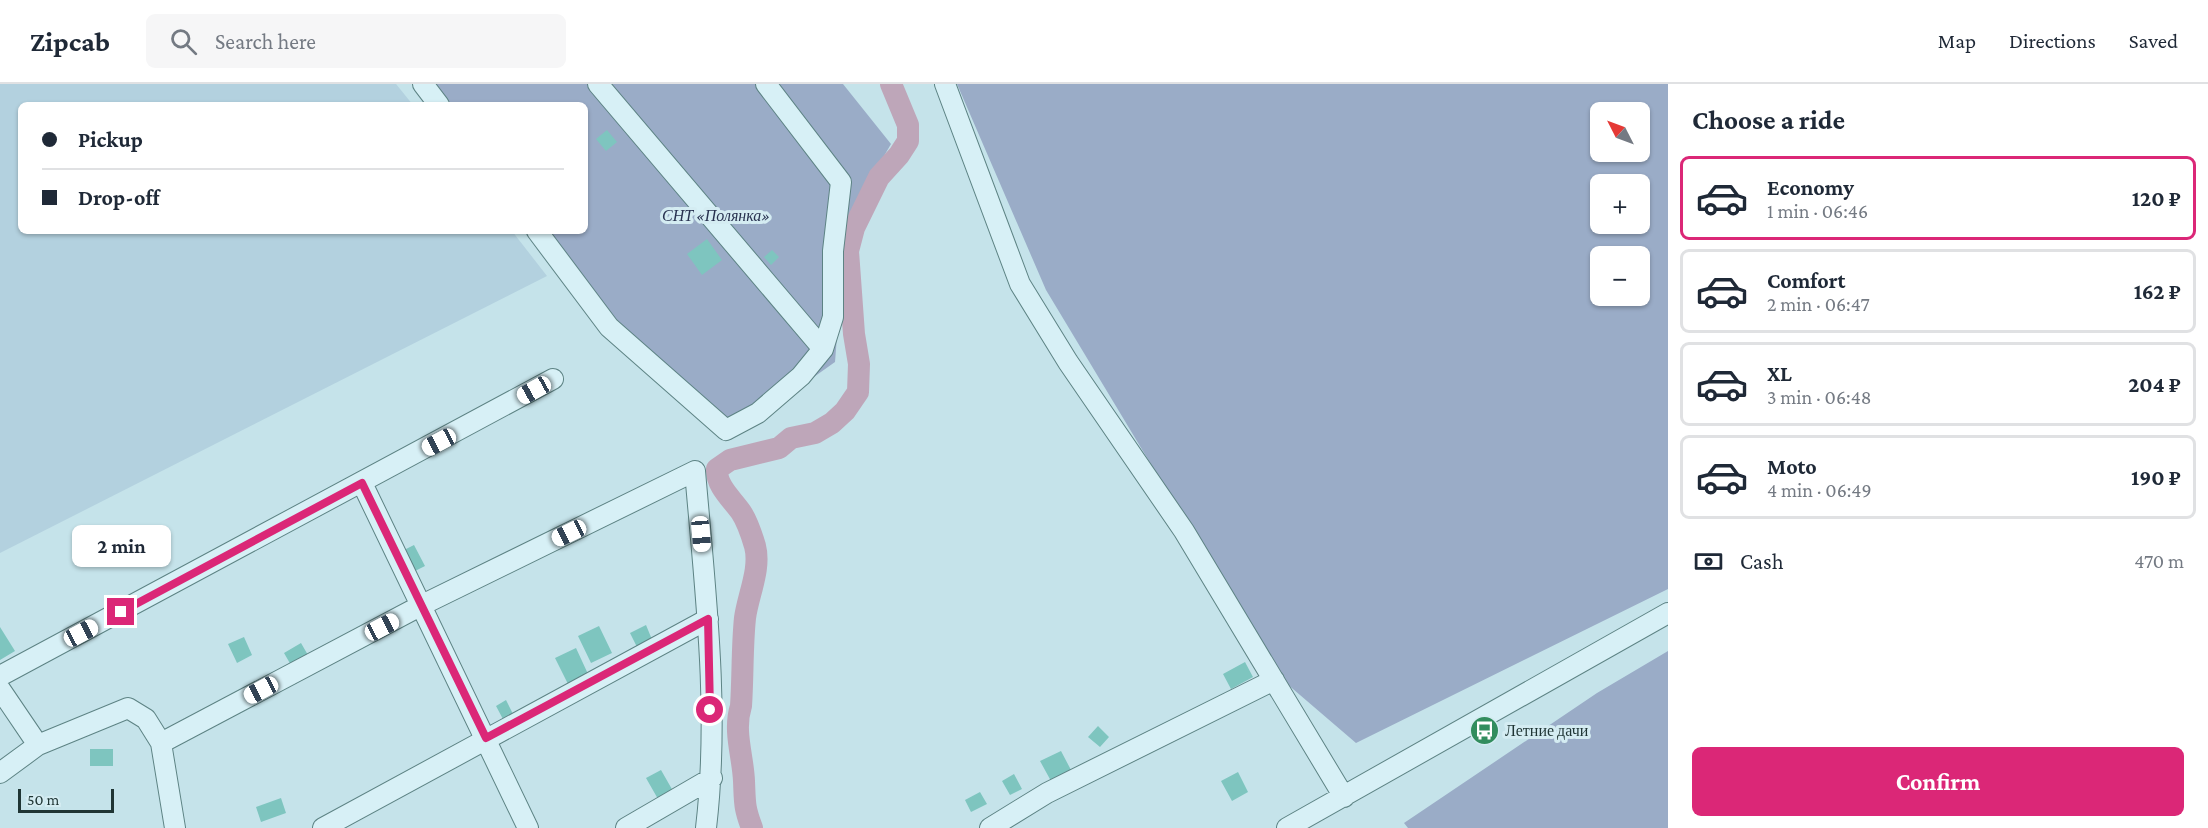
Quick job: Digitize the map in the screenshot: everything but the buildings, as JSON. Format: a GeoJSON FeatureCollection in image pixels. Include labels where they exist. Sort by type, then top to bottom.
{"type":"FeatureCollection","features":[{"type":"Feature","properties":{"kind":"street"},"geometry":{"type":"LineString","coordinates":[[423,84],[437,102]]}},
{"type":"Feature","properties":{"kind":"street"},"geometry":{"type":"LineString","coordinates":[[598,84],[823,349]]}},
{"type":"Feature","properties":{"kind":"street"},"geometry":{"type":"LineString","coordinates":[[539,234],[609,327],[726,430],[758,412],[801,376],[823,349],[833,318],[833,250],[841,182],[766,84]]}},
{"type":"Feature","properties":{"kind":"street"},"geometry":{"type":"LineString","coordinates":[[945,84],[1020,284],[1068,362],[1184,531],[1344,797]]}},
{"type":"Feature","properties":{"kind":"street"},"geometry":{"type":"LineString","coordinates":[[0,676],[553,379]]}},
{"type":"Feature","properties":{"kind":"street"},"geometry":{"type":"LineString","coordinates":[[161,743],[422,605],[695,471],[708,619],[712,778],[706,828]]}},
{"type":"Feature","properties":{"kind":"street"},"geometry":{"type":"LineString","coordinates":[[362,483],[528,828]]}},
{"type":"Feature","properties":{"kind":"street"},"geometry":{"type":"LineString","coordinates":[[1287,828],[1668,613]]}},
{"type":"Feature","properties":{"kind":"street"},"geometry":{"type":"LineString","coordinates":[[323,828],[708,619]]}},
{"type":"Feature","properties":{"kind":"street"},"geometry":{"type":"LineString","coordinates":[[990,828],[1047,793],[1274,680]]}},
{"type":"Feature","properties":{"kind":"street"},"geometry":{"type":"LineString","coordinates":[[0,689],[38,745]]}},
{"type":"Feature","properties":{"kind":"street"},"geometry":{"type":"LineString","coordinates":[[0,773],[38,745],[128,708],[146,719],[161,743],[175,828]]}},
{"type":"Feature","properties":{"kind":"street"},"geometry":{"type":"LineString","coordinates":[[626,828],[712,778]]}},
{"type":"Feature","properties":{"kind":"shaded area"},"geometry":{"type":"Polygon","coordinates":[[[0,84],[396,84],[411,102],[18,102],[18,234],[514,234],[547,276],[0,553],[0,84]]]}},
{"type":"Feature","properties":{"kind":"green space","name":"СНТ «Полянка»"},"geometry":{"type":"Polygon","coordinates":[[[416,84],[843,84],[891,144],[846,221],[835,362],[729,437],[617,329],[536,234],[588,234],[588,102],[431,102],[416,84]]]}},
{"type":"Feature","properties":{"kind":"green space"},"geometry":{"type":"Polygon","coordinates":[[[957,84],[1668,84],[1668,589],[1356,743],[1279,677],[1046,290],[957,84]]]}},
{"type":"Feature","properties":{"kind":"green space"},"geometry":{"type":"Polygon","coordinates":[[[1668,651],[1668,828],[1408,828],[1404,823],[1597,693],[1668,651]]]}},
{"type":"Feature","properties":{"kind":"waterway"},"geometry":{"type":"LineString","coordinates":[[752,828],[745,805],[738,725],[745,618],[755,573],[756,555],[754,542],[745,520],[722,487],[717,469],[730,460],[779,448],[791,438],[815,433],[832,423],[845,411],[858,392],[859,364],[854,334],[848,251],[854,228],[879,177],[908,141],[908,125],[891,84]]}},
{"type":"Feature","properties":{"kind":"place","name":"Летние дачи"},"geometry":{"type":"Point","coordinates":[1484,730]}},
{"type":"Feature","properties":{"kind":"route"},"geometry":{"type":"LineString","coordinates":[[121,612],[362,483],[486,738],[708,619],[710,710]]}}]}
